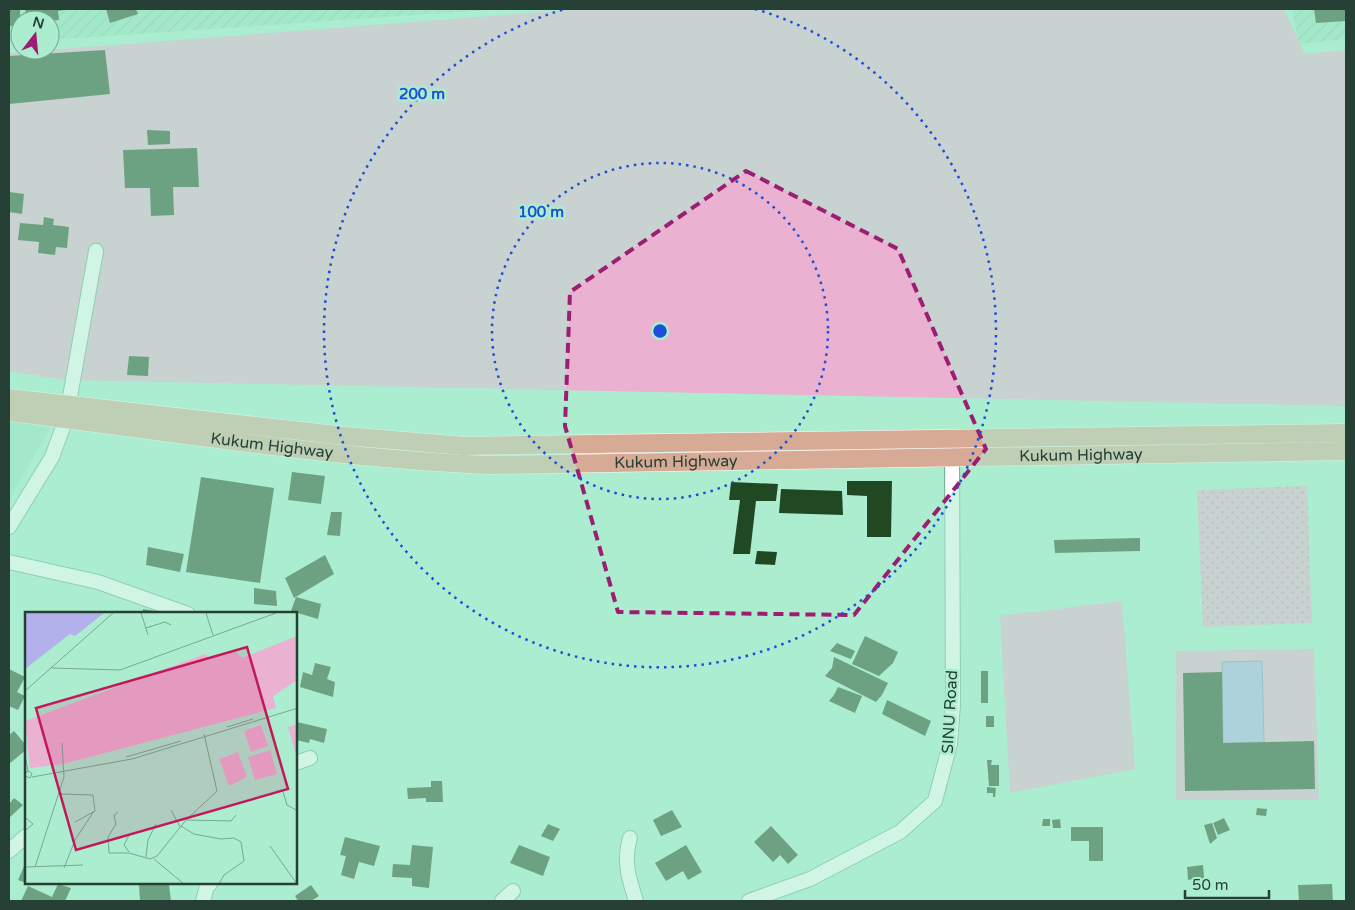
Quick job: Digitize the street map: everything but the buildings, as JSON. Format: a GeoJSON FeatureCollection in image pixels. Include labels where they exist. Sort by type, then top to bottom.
{"type":"FeatureCollection","features":[{"type":"Feature","properties":{"kind":"main road","name":"Kukum Highway"},"geometry":{"type":"LineString","coordinates":[[9,398],[68,412],[296,449],[464,464],[543,465],[1346,451]]}},
{"type":"Feature","properties":{"kind":"main road","name":"Kukum Highway"},"geometry":{"type":"LineString","coordinates":[[9,412],[68,412],[456,445],[1346,433]]}},
{"type":"Feature","properties":{"kind":"street"},"geometry":{"type":"LineString","coordinates":[[9,527],[52,457],[68,412],[96,251]]}},
{"type":"Feature","properties":{"kind":"street","name":"SINU Road"},"geometry":{"type":"LineString","coordinates":[[749,901],[810,878],[900,832],[935,801],[950,744],[953,705],[952,439]]}},
{"type":"Feature","properties":{"kind":"street"},"geometry":{"type":"LineString","coordinates":[[9,562],[98,582],[182,612]]}},
{"type":"Feature","properties":{"kind":"street"},"geometry":{"type":"LineString","coordinates":[[9,851],[25,837]]}},
{"type":"Feature","properties":{"kind":"street"},"geometry":{"type":"LineString","coordinates":[[630,838],[625,855],[628,878],[636,901]]}},
{"type":"Feature","properties":{"kind":"street"},"geometry":{"type":"LineString","coordinates":[[204,901],[208,885]]}},
{"type":"Feature","properties":{"kind":"street"},"geometry":{"type":"LineString","coordinates":[[502,901],[513,891]]}},
{"type":"Feature","properties":{"kind":"highlighted area"},"geometry":{"type":"Polygon","coordinates":[[[746,171],[898,249],[986,449],[854,615],[618,612],[565,426],[570,292],[746,171]]]}},
{"type":"Feature","properties":{"kind":"shaded area"},"geometry":{"type":"Polygon","coordinates":[[[9,9],[503,9],[60,39],[60,10],[10,10],[9,44],[9,9]]]}},
{"type":"Feature","properties":{"kind":"shaded area"},"geometry":{"type":"Polygon","coordinates":[[[581,9],[1284,10],[1305,54],[1346,50],[1346,406],[65,380],[9,371],[9,53],[10,60],[60,60],[60,49],[581,9]]]}},
{"type":"Feature","properties":{"kind":"shaded area"},"geometry":{"type":"Polygon","coordinates":[[[1292,9],[1346,9],[1346,39],[1299,44],[1292,9]]]}},
{"type":"Feature","properties":{"kind":"shaded area"},"geometry":{"type":"Polygon","coordinates":[[[9,419],[52,424],[9,500],[9,419]]]}},
{"type":"Feature","properties":{"kind":"shaded area"},"geometry":{"type":"Polygon","coordinates":[[[1307,486],[1312,623],[1203,627],[1197,490],[1307,486]]]}},
{"type":"Feature","properties":{"kind":"shaded area"},"geometry":{"type":"Polygon","coordinates":[[[1122,601],[1135,769],[1010,793],[1000,616],[1122,601]]]}},
{"type":"Feature","properties":{"kind":"shaded area"},"geometry":{"type":"Polygon","coordinates":[[[1314,649],[1319,800],[1176,800],[1176,651],[1314,649]]]}},
{"type":"Feature","properties":{"kind":"water"},"geometry":{"type":"Polygon","coordinates":[[[1262,661],[1264,742],[1223,743],[1222,662],[1262,661]]]}}]}
